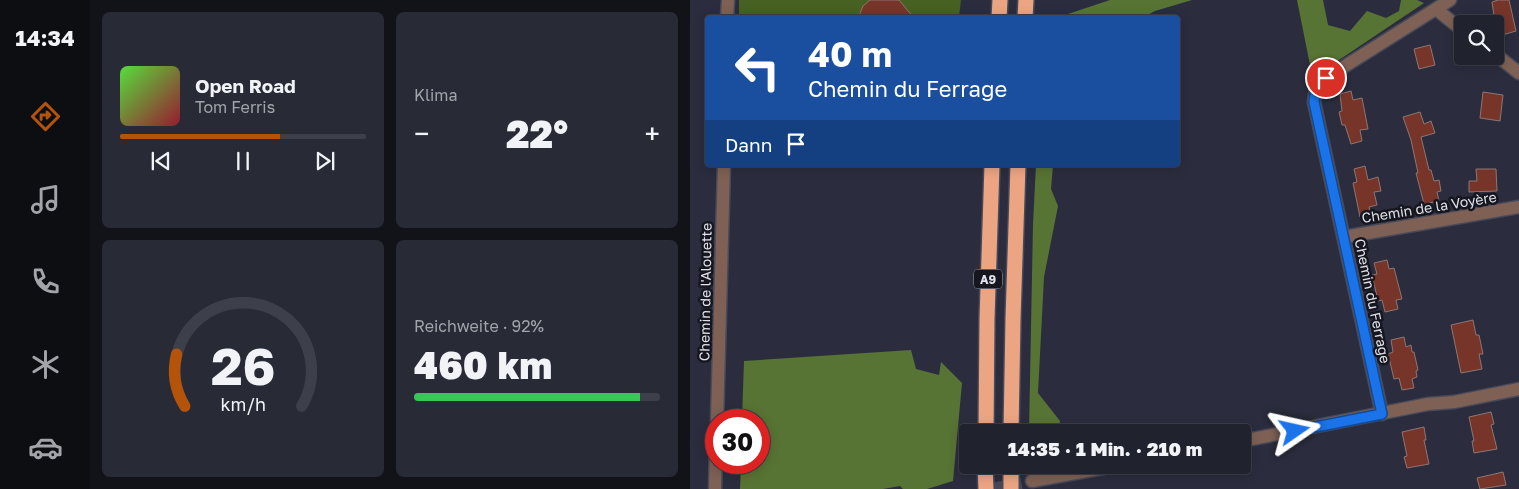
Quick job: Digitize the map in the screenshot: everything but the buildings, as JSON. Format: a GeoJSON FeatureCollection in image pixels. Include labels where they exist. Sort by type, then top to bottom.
{"type":"FeatureCollection","features":[{"type":"Feature","properties":{"kind":"highway"},"geometry":{"type":"LineString","coordinates":[[999,15],[1000,0]]}},
{"type":"Feature","properties":{"kind":"highway"},"geometry":{"type":"LineString","coordinates":[[1025,15],[1026,0]]}},
{"type":"Feature","properties":{"kind":"highway","name":"A9"},"geometry":{"type":"LineString","coordinates":[[986,424],[992,167]]}},
{"type":"Feature","properties":{"kind":"highway","name":"A9"},"geometry":{"type":"LineString","coordinates":[[1011,424],[1012,328],[1018,167]]}},
{"type":"Feature","properties":{"kind":"highway"},"geometry":{"type":"LineString","coordinates":[[986,474],[986,489]]}},
{"type":"Feature","properties":{"kind":"highway"},"geometry":{"type":"LineString","coordinates":[[1011,474],[1011,489]]}},
{"type":"Feature","properties":{"kind":"street"},"geometry":{"type":"LineString","coordinates":[[728,0],[728,15]]}},
{"type":"Feature","properties":{"kind":"street","name":"Chemin du Ferrage"},"geometry":{"type":"LineString","coordinates":[[1382,414],[1314,102],[1316,88],[1326,78],[1450,0]]}},
{"type":"Feature","properties":{"kind":"street"},"geometry":{"type":"LineString","coordinates":[[1436,9],[1454,24]]}},
{"type":"Feature","properties":{"kind":"street"},"geometry":{"type":"LineString","coordinates":[[1504,61],[1519,73]]}},
{"type":"Feature","properties":{"kind":"street","name":"Chemin de l'Alouette"},"geometry":{"type":"LineString","coordinates":[[717,409],[724,167]]}},
{"type":"Feature","properties":{"kind":"street","name":"Chemin de la Voyère"},"geometry":{"type":"LineString","coordinates":[[1344,236],[1519,208]]}},
{"type":"Feature","properties":{"kind":"street"},"geometry":{"type":"LineString","coordinates":[[1251,439],[1428,404],[1454,402],[1519,389]]}},
{"type":"Feature","properties":{"kind":"street"},"geometry":{"type":"LineString","coordinates":[[715,474],[715,489]]}},
{"type":"Feature","properties":{"kind":"street"},"geometry":{"type":"LineString","coordinates":[[1032,481],[1070,474]]}},
{"type":"Feature","properties":{"kind":"green space"},"geometry":{"type":"Polygon","coordinates":[[[739,0],[961,0],[959,15],[739,15],[739,0]]]}},
{"type":"Feature","properties":{"kind":"green space"},"geometry":{"type":"Polygon","coordinates":[[[1110,0],[1192,0],[1148,15],[1065,15],[1110,0]]]}},
{"type":"Feature","properties":{"kind":"green space"},"geometry":{"type":"Polygon","coordinates":[[[1297,0],[1323,0],[1328,25],[1350,31],[1367,11],[1386,18],[1399,11],[1401,0],[1417,0],[1424,3],[1321,72],[1311,70],[1297,0]]]}},
{"type":"Feature","properties":{"kind":"green space"},"geometry":{"type":"Polygon","coordinates":[[[1036,167],[1053,167],[1051,189],[1058,206],[1044,277],[1038,393],[1060,421],[1060,424],[1029,424],[1036,167]]]}},
{"type":"Feature","properties":{"kind":"green space"},"geometry":{"type":"Polygon","coordinates":[[[911,350],[916,369],[939,375],[941,362],[962,383],[953,481],[927,489],[903,489],[900,486],[883,489],[740,489],[741,474],[770,474],[770,409],[742,409],[744,361],[911,350]]]}},
{"type":"Feature","properties":{"kind":"tunnel"},"geometry":{"type":"LineString","coordinates":[[992,489],[1032,481]]}},
{"type":"Feature","properties":{"kind":"route"},"geometry":{"type":"LineString","coordinates":[[1295,431],[1382,414],[1314,102],[1316,88],[1326,78]]}}]}
